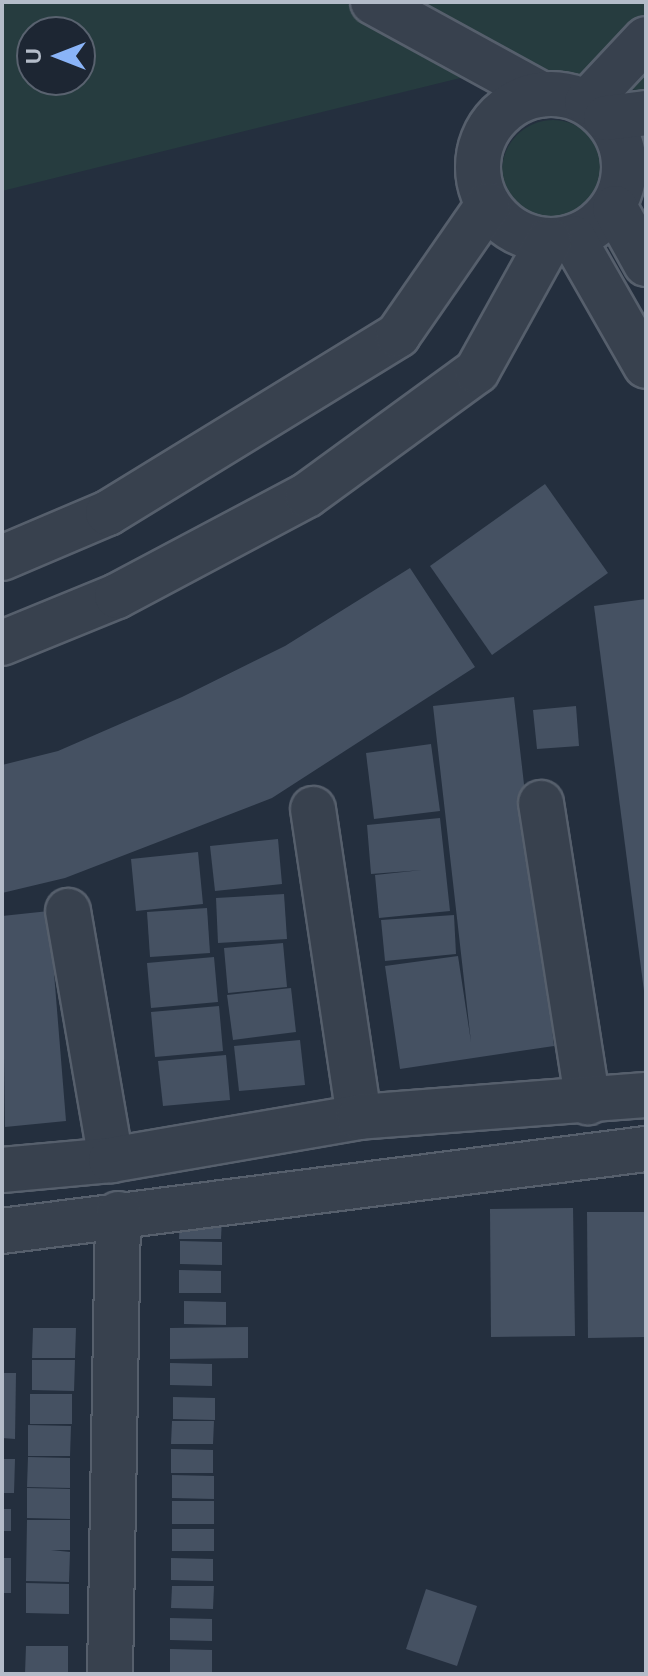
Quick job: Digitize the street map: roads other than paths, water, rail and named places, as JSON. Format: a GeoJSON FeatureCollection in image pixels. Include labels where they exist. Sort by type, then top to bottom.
{"type":"FeatureCollection","features":[{"type":"Feature","properties":{"kind":"street"},"geometry":{"type":"LineString","coordinates":[[373,2],[541,94]]}},
{"type":"Feature","properties":{"kind":"street"},"geometry":{"type":"LineString","coordinates":[[646,39],[613,111],[646,264]]}},
{"type":"Feature","properties":{"kind":"street"},"geometry":{"type":"LineString","coordinates":[[613,111],[564,94],[541,94],[518,101],[484,136],[479,183],[488,205],[503,224],[561,240],[646,366]]}},
{"type":"Feature","properties":{"kind":"street"},"geometry":{"type":"LineString","coordinates":[[2,643],[117,596],[307,495],[465,380],[477,371],[561,240],[628,183]]}},
{"type":"Feature","properties":{"kind":"street"},"geometry":{"type":"LineString","coordinates":[[2,558],[108,513],[398,335],[488,205]]}},
{"type":"Feature","properties":{"kind":"street"},"geometry":{"type":"LineString","coordinates":[[541,803],[588,1102]]}},
{"type":"Feature","properties":{"kind":"street"},"geometry":{"type":"LineString","coordinates":[[313,809],[359,1117]]}},
{"type":"Feature","properties":{"kind":"street"},"geometry":{"type":"LineString","coordinates":[[68,911],[111,1160]]}},
{"type":"Feature","properties":{"kind":"street"},"geometry":{"type":"LineString","coordinates":[[2,1170],[111,1160],[359,1117],[588,1102],[646,1095]]}},
{"type":"Feature","properties":{"kind":"street"},"geometry":{"type":"LineString","coordinates":[[2,1231],[646,1149]]}},
{"type":"Feature","properties":{"kind":"street"},"geometry":{"type":"LineString","coordinates":[[110,1674],[118,1214]]}}]}
